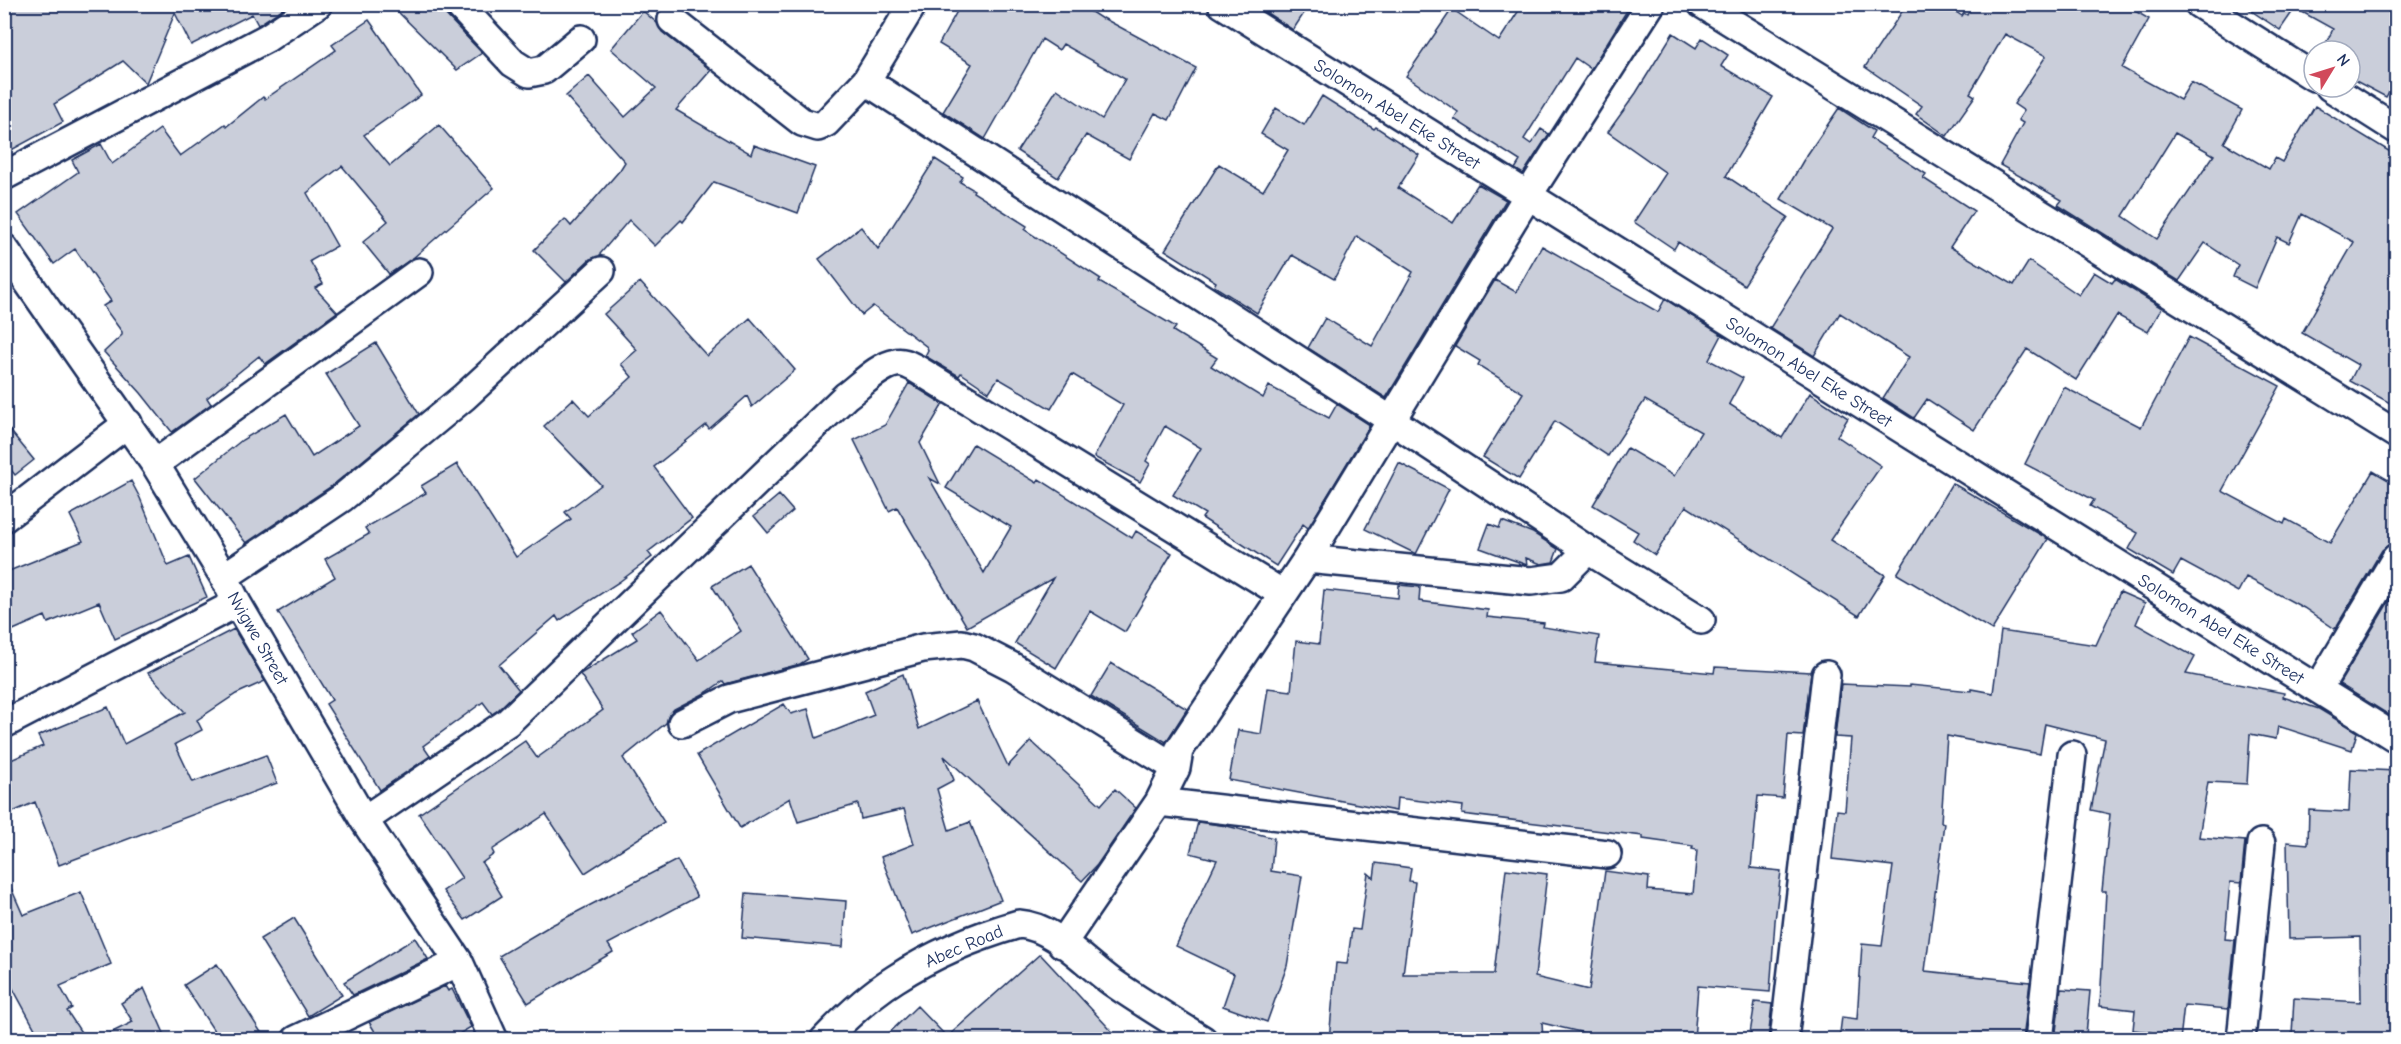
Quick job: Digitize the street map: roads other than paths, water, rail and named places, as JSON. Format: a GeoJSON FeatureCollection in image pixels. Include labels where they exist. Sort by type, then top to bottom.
{"type":"FeatureCollection","features":[{"type":"Feature","properties":{"kind":"street"},"geometry":{"type":"LineString","coordinates":[[4,176],[267,38],[318,4]]}},
{"type":"Feature","properties":{"kind":"street"},"geometry":{"type":"LineString","coordinates":[[458,4],[513,63],[529,73],[544,70],[581,39]]}},
{"type":"Feature","properties":{"kind":"street"},"geometry":{"type":"LineString","coordinates":[[672,20],[808,125],[818,127],[826,123],[866,81],[913,4]]}},
{"type":"Feature","properties":{"kind":"street","name":"Solomon Abel Eke Street"},"geometry":{"type":"LineString","coordinates":[[1222,4],[2397,738]]}},
{"type":"Feature","properties":{"kind":"street"},"geometry":{"type":"LineString","coordinates":[[1062,944],[1160,802],[1176,768],[1179,750],[1307,559],[1527,196],[1651,4]]}},
{"type":"Feature","properties":{"kind":"street"},"geometry":{"type":"LineString","coordinates":[[1702,4],[2397,434]]}},
{"type":"Feature","properties":{"kind":"street"},"geometry":{"type":"LineString","coordinates":[[2199,4],[2302,69]]}},
{"type":"Feature","properties":{"kind":"street"},"geometry":{"type":"LineString","coordinates":[[866,81],[1392,420],[1588,550],[1701,620]]}},
{"type":"Feature","properties":{"kind":"street"},"geometry":{"type":"LineString","coordinates":[[2349,99],[2397,129]]}},
{"type":"Feature","properties":{"kind":"street","name":"Nvigwe Street"},"geometry":{"type":"LineString","coordinates":[[4,248],[155,464],[224,577],[364,820],[459,962],[494,1040]]}},
{"type":"Feature","properties":{"kind":"street"},"geometry":{"type":"LineString","coordinates":[[224,577],[342,498],[464,396],[601,271]]}},
{"type":"Feature","properties":{"kind":"street"},"geometry":{"type":"LineString","coordinates":[[155,464],[419,272]]}},
{"type":"Feature","properties":{"kind":"street"},"geometry":{"type":"LineString","coordinates":[[364,820],[508,722],[846,396],[885,367],[896,362],[915,368],[1283,594]]}},
{"type":"Feature","properties":{"kind":"street"},"geometry":{"type":"LineString","coordinates":[[4,518],[128,423]]}},
{"type":"Feature","properties":{"kind":"street"},"geometry":{"type":"LineString","coordinates":[[1307,559],[1531,581],[1561,577],[1588,550]]}},
{"type":"Feature","properties":{"kind":"street"},"geometry":{"type":"LineString","coordinates":[[2318,689],[2397,558]]}},
{"type":"Feature","properties":{"kind":"street"},"geometry":{"type":"LineString","coordinates":[[4,724],[237,603]]}},
{"type":"Feature","properties":{"kind":"street"},"geometry":{"type":"LineString","coordinates":[[682,723],[729,699],[923,648],[962,644],[974,647],[1013,667],[1176,768]]}},
{"type":"Feature","properties":{"kind":"street"},"geometry":{"type":"LineString","coordinates":[[1784,1040],[1826,675]]}},
{"type":"Feature","properties":{"kind":"street"},"geometry":{"type":"LineString","coordinates":[[2039,1040],[2072,755]]}},
{"type":"Feature","properties":{"kind":"street"},"geometry":{"type":"LineString","coordinates":[[1160,802],[1607,854]]}},
{"type":"Feature","properties":{"kind":"street"},"geometry":{"type":"LineString","coordinates":[[2241,1040],[2261,843]]}},
{"type":"Feature","properties":{"kind":"street","name":"Abec Road"},"geometry":{"type":"LineString","coordinates":[[824,1040],[854,1009],[895,978],[938,955],[1000,929],[1018,924],[1030,924],[1046,931],[1173,1032],[1203,1040]]}},
{"type":"Feature","properties":{"kind":"street"},"geometry":{"type":"LineString","coordinates":[[296,1040],[459,962]]}}]}
